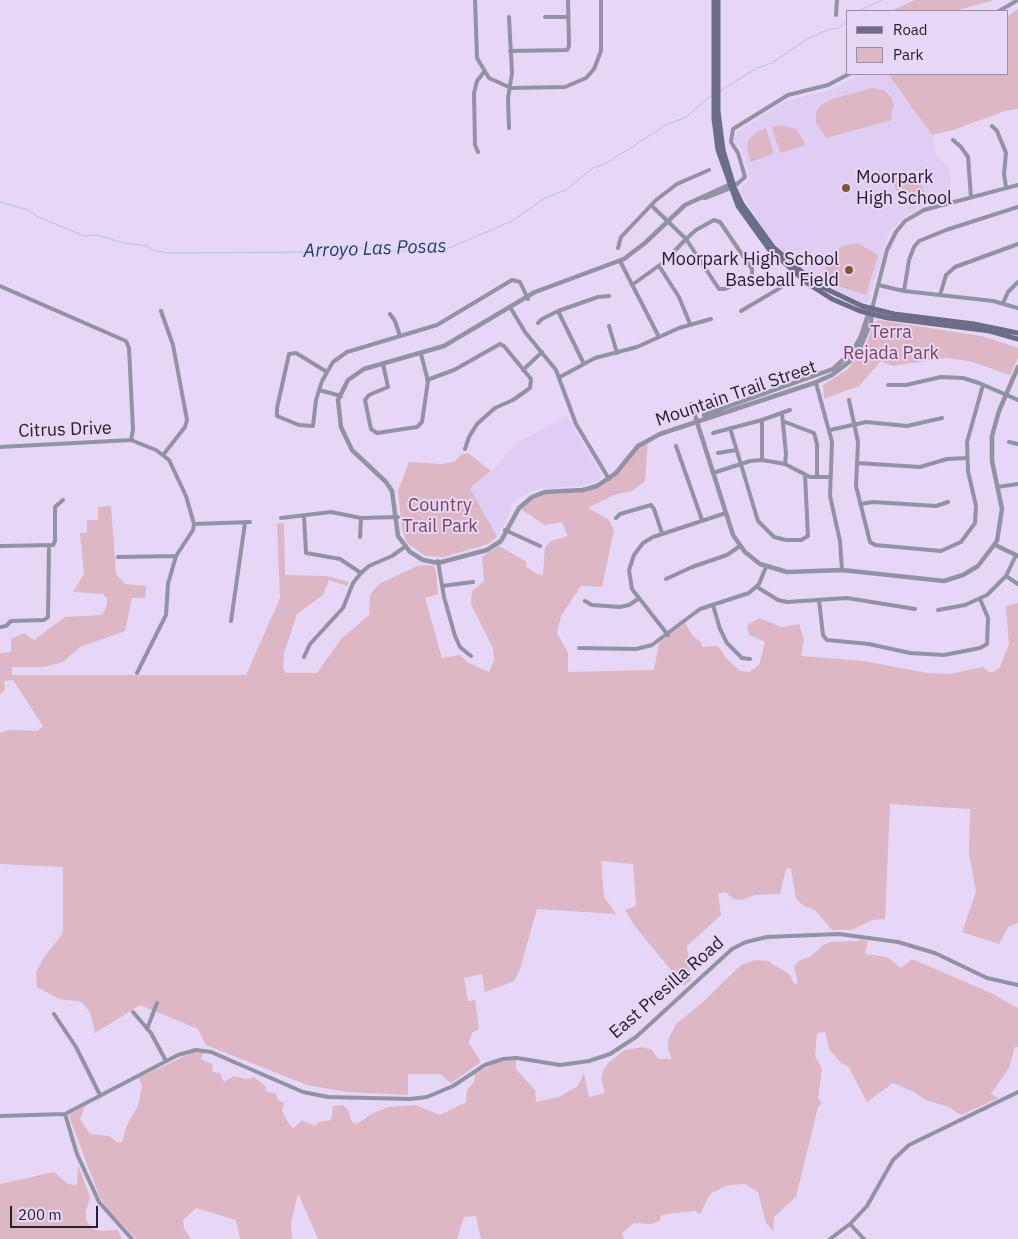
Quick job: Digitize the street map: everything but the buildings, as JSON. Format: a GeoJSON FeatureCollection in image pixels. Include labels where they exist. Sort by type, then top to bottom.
{"type":"FeatureCollection","features":[{"type":"Feature","properties":{"kind":"main road"},"geometry":{"type":"LineString","coordinates":[[714,0],[718,150],[733,186],[738,206],[755,232],[795,271],[833,294],[871,312],[979,329],[1018,340]]}},
{"type":"Feature","properties":{"kind":"main road"},"geometry":{"type":"LineString","coordinates":[[716,79],[718,0]]}},
{"type":"Feature","properties":{"kind":"main road"},"geometry":{"type":"LineString","coordinates":[[871,312],[996,327],[1018,333]]}},
{"type":"Feature","properties":{"kind":"street"},"geometry":{"type":"LineString","coordinates":[[475,0],[476,53],[484,72],[495,82],[510,88],[565,87],[586,78],[594,69],[601,50],[601,0]]}},
{"type":"Feature","properties":{"kind":"street"},"geometry":{"type":"LineString","coordinates":[[510,51],[567,50],[569,46],[568,0]]}},
{"type":"Feature","properties":{"kind":"street"},"geometry":{"type":"LineString","coordinates":[[836,15],[837,0]]}},
{"type":"Feature","properties":{"kind":"street"},"geometry":{"type":"LineString","coordinates":[[1001,10],[1018,0]]}},
{"type":"Feature","properties":{"kind":"street"},"geometry":{"type":"LineString","coordinates":[[509,128],[508,98],[512,73],[510,17]]}},
{"type":"Feature","properties":{"kind":"street"},"geometry":{"type":"LineString","coordinates":[[545,18],[568,17]]}},
{"type":"Feature","properties":{"kind":"street"},"geometry":{"type":"LineString","coordinates":[[478,152],[475,145],[474,90],[484,72]]}},
{"type":"Feature","properties":{"kind":"street"},"geometry":{"type":"LineString","coordinates":[[471,656],[456,640],[438,562],[416,557],[398,536],[395,498],[389,486],[356,454],[347,441],[339,419],[340,396],[348,380],[354,374],[422,355],[444,346],[528,298],[620,262],[641,246],[690,202],[733,186],[745,177],[738,153],[731,142],[733,129],[788,94],[828,85],[847,75]]}},
{"type":"Feature","properties":{"kind":"street"},"geometry":{"type":"LineString","coordinates":[[992,126],[997,131],[1006,153],[1004,174],[1006,187]]}},
{"type":"Feature","properties":{"kind":"street"},"geometry":{"type":"LineString","coordinates":[[953,140],[961,146],[968,157],[971,197]]}},
{"type":"Feature","properties":{"kind":"street"},"geometry":{"type":"LineString","coordinates":[[618,248],[619,240],[651,205],[677,184],[709,170]]}},
{"type":"Feature","properties":{"kind":"street","name":"Mountain Trail Street"},"geometry":{"type":"LineString","coordinates":[[696,420],[816,383],[840,371],[856,356],[864,342],[887,250],[896,232],[904,222],[921,212],[1018,184]]}},
{"type":"Feature","properties":{"kind":"street"},"geometry":{"type":"LineString","coordinates":[[632,285],[659,266],[686,239],[712,220],[718,221],[752,268],[753,274],[751,278],[720,290],[686,239],[651,205]]}},
{"type":"Feature","properties":{"kind":"street"},"geometry":{"type":"LineString","coordinates":[[904,291],[909,260],[914,247],[919,242],[946,230],[1018,207]]}},
{"type":"Feature","properties":{"kind":"street"},"geometry":{"type":"LineString","coordinates":[[940,295],[946,275],[955,267],[1018,244]]}},
{"type":"Feature","properties":{"kind":"street"},"geometry":{"type":"LineString","coordinates":[[620,262],[659,337]]}},
{"type":"Feature","properties":{"kind":"street"},"geometry":{"type":"LineString","coordinates":[[659,266],[676,291],[690,324]]}},
{"type":"Feature","properties":{"kind":"street"},"geometry":{"type":"LineString","coordinates":[[741,311],[776,291],[795,271]]}},
{"type":"Feature","properties":{"kind":"street"},"geometry":{"type":"LineString","coordinates":[[327,372],[298,354],[289,354],[276,414],[292,423],[313,426],[319,390],[327,372],[336,360],[347,352],[437,325],[512,280],[520,282],[528,298]]}},
{"type":"Feature","properties":{"kind":"street"},"geometry":{"type":"LineString","coordinates":[[1003,303],[1008,292],[1018,282]]}},
{"type":"Feature","properties":{"kind":"street"},"geometry":{"type":"LineString","coordinates":[[878,285],[904,291],[1003,303],[1018,308]]}},
{"type":"Feature","properties":{"kind":"street"},"geometry":{"type":"LineString","coordinates":[[0,286],[121,337],[126,341],[129,348],[133,430],[131,440],[163,455],[177,474],[194,524],[193,530],[176,556],[168,584],[166,614],[138,673]]}},
{"type":"Feature","properties":{"kind":"street"},"geometry":{"type":"LineString","coordinates":[[538,323],[543,318],[558,311],[598,297],[609,296]]}},
{"type":"Feature","properties":{"kind":"street"},"geometry":{"type":"LineString","coordinates":[[511,308],[525,332],[560,377],[576,424],[608,478]]}},
{"type":"Feature","properties":{"kind":"street"},"geometry":{"type":"LineString","coordinates":[[161,311],[173,345],[187,420],[185,427],[163,455]]}},
{"type":"Feature","properties":{"kind":"street"},"geometry":{"type":"LineString","coordinates":[[558,311],[584,364]]}},
{"type":"Feature","properties":{"kind":"street","name":"Mountain Trail Street"},"geometry":{"type":"LineString","coordinates":[[438,562],[487,550],[500,541],[519,508],[532,496],[545,492],[583,490],[608,478],[640,443],[658,433],[833,369],[848,356],[857,344],[871,312]]}},
{"type":"Feature","properties":{"kind":"street"},"geometry":{"type":"LineString","coordinates":[[390,314],[396,321],[400,336]]}},
{"type":"Feature","properties":{"kind":"street"},"geometry":{"type":"LineString","coordinates":[[560,377],[584,364],[637,348],[690,324],[711,319]]}},
{"type":"Feature","properties":{"kind":"street"},"geometry":{"type":"LineString","coordinates":[[609,326],[617,353]]}},
{"type":"Feature","properties":{"kind":"street"},"geometry":{"type":"LineString","coordinates":[[427,380],[454,370],[500,344],[503,345],[532,380],[530,388],[513,400],[495,408],[481,419],[470,433],[465,449]]}},
{"type":"Feature","properties":{"kind":"street"},"geometry":{"type":"LineString","coordinates":[[523,370],[542,352]]}},
{"type":"Feature","properties":{"kind":"street"},"geometry":{"type":"LineString","coordinates":[[383,365],[388,388],[368,396],[365,400],[372,432],[417,427],[421,425],[427,380],[422,355]]}},
{"type":"Feature","properties":{"kind":"street"},"geometry":{"type":"LineString","coordinates":[[691,404],[726,513],[740,546],[751,558],[766,567],[787,572],[842,570],[944,581],[957,578],[973,570],[986,559],[995,545],[1001,528],[1002,517],[992,461],[992,436],[1005,395],[1018,367]]}},
{"type":"Feature","properties":{"kind":"street"},"geometry":{"type":"LineString","coordinates":[[888,385],[952,377],[983,385],[1018,400]]}},
{"type":"Feature","properties":{"kind":"street"},"geometry":{"type":"LineString","coordinates":[[816,383],[833,447],[830,496],[840,541],[842,570]]}},
{"type":"Feature","properties":{"kind":"street"},"geometry":{"type":"LineString","coordinates":[[849,400],[858,442],[856,486],[871,543],[929,551],[951,548],[966,536],[976,518],[976,506],[966,458],[969,430],[983,385]]}},
{"type":"Feature","properties":{"kind":"street"},"geometry":{"type":"LineString","coordinates":[[319,390],[340,396]]}},
{"type":"Feature","properties":{"kind":"street"},"geometry":{"type":"LineString","coordinates":[[713,433],[762,420],[790,410]]}},
{"type":"Feature","properties":{"kind":"street"},"geometry":{"type":"LineString","coordinates":[[782,413],[785,464]]}},
{"type":"Feature","properties":{"kind":"street"},"geometry":{"type":"LineString","coordinates":[[830,430],[872,422],[895,426],[909,426],[942,418]]}},
{"type":"Feature","properties":{"kind":"street"},"geometry":{"type":"LineString","coordinates":[[762,420],[762,460]]}},
{"type":"Feature","properties":{"kind":"street"},"geometry":{"type":"LineString","coordinates":[[784,422],[814,433],[817,444],[816,477]]}},
{"type":"Feature","properties":{"kind":"street"},"geometry":{"type":"LineString","coordinates":[[730,428],[761,526],[777,539],[803,539],[808,534],[804,475]]}},
{"type":"Feature","properties":{"kind":"street","name":"Citrus Drive"},"geometry":{"type":"LineString","coordinates":[[0,446],[131,440]]}},
{"type":"Feature","properties":{"kind":"street"},"geometry":{"type":"LineString","coordinates":[[1009,442],[1018,444]]}},
{"type":"Feature","properties":{"kind":"street"},"geometry":{"type":"LineString","coordinates":[[676,446],[702,520]]}},
{"type":"Feature","properties":{"kind":"street"},"geometry":{"type":"LineString","coordinates":[[718,453],[736,450]]}},
{"type":"Feature","properties":{"kind":"street"},"geometry":{"type":"LineString","coordinates":[[857,463],[920,467],[947,459],[966,458]]}},
{"type":"Feature","properties":{"kind":"street"},"geometry":{"type":"LineString","coordinates":[[713,473],[740,464],[762,460],[785,464],[804,475],[830,477]]}},
{"type":"Feature","properties":{"kind":"street"},"geometry":{"type":"LineString","coordinates":[[997,487],[1018,484]]}},
{"type":"Feature","properties":{"kind":"street"},"geometry":{"type":"LineString","coordinates":[[0,546],[49,546],[55,543],[55,507],[63,500]]}},
{"type":"Feature","properties":{"kind":"street"},"geometry":{"type":"LineString","coordinates":[[860,504],[872,502],[936,506],[948,502]]}},
{"type":"Feature","properties":{"kind":"street"},"geometry":{"type":"LineString","coordinates":[[616,518],[624,512],[651,505],[654,508],[662,533]]}},
{"type":"Feature","properties":{"kind":"street"},"geometry":{"type":"LineString","coordinates":[[281,518],[331,512],[361,518],[397,517]]}},
{"type":"Feature","properties":{"kind":"street"},"geometry":{"type":"LineString","coordinates":[[668,635],[638,599],[631,587],[629,570],[631,562],[643,543],[662,533],[726,513]]}},
{"type":"Feature","properties":{"kind":"street"},"geometry":{"type":"LineString","coordinates":[[304,516],[306,553],[311,556],[340,559],[361,573]]}},
{"type":"Feature","properties":{"kind":"street"},"geometry":{"type":"LineString","coordinates":[[360,537],[361,518]]}},
{"type":"Feature","properties":{"kind":"street"},"geometry":{"type":"LineString","coordinates":[[194,524],[248,522],[231,621]]}},
{"type":"Feature","properties":{"kind":"street"},"geometry":{"type":"LineString","coordinates":[[506,531],[540,546]]}},
{"type":"Feature","properties":{"kind":"street"},"geometry":{"type":"LineString","coordinates":[[938,610],[957,607],[980,599],[993,591],[1006,576],[1017,556],[995,545]]}},
{"type":"Feature","properties":{"kind":"street"},"geometry":{"type":"LineString","coordinates":[[0,627],[6,626],[11,621],[44,620],[48,617],[49,546]]}},
{"type":"Feature","properties":{"kind":"street"},"geometry":{"type":"LineString","coordinates":[[304,657],[310,644],[343,608],[353,584],[361,573],[406,546]]}},
{"type":"Feature","properties":{"kind":"street"},"geometry":{"type":"LineString","coordinates":[[666,579],[727,555],[740,546]]}},
{"type":"Feature","properties":{"kind":"street"},"geometry":{"type":"LineString","coordinates":[[118,557],[176,556]]}},
{"type":"Feature","properties":{"kind":"street"},"geometry":{"type":"LineString","coordinates":[[579,648],[644,648],[655,644],[695,612],[741,598],[757,587],[766,567]]}},
{"type":"Feature","properties":{"kind":"street"},"geometry":{"type":"LineString","coordinates":[[1006,576],[1018,584]]}},
{"type":"Feature","properties":{"kind":"street"},"geometry":{"type":"LineString","coordinates":[[442,586],[473,582]]}},
{"type":"Feature","properties":{"kind":"street"},"geometry":{"type":"LineString","coordinates":[[757,587],[778,600],[787,602],[847,598],[915,609]]}},
{"type":"Feature","properties":{"kind":"street"},"geometry":{"type":"LineString","coordinates":[[585,601],[592,605],[620,607],[638,599]]}},
{"type":"Feature","properties":{"kind":"street"},"geometry":{"type":"LineString","coordinates":[[819,600],[823,634],[827,640],[869,644],[919,654],[944,655],[980,648],[986,644],[988,618],[980,599]]}},
{"type":"Feature","properties":{"kind":"street"},"geometry":{"type":"LineString","coordinates":[[713,605],[727,643],[742,658],[750,659]]}},
{"type":"Feature","properties":{"kind":"street","name":"East Presilla Road"},"geometry":{"type":"LineString","coordinates":[[0,1116],[65,1114],[184,1052],[207,1051],[314,1095],[410,1099],[427,1097],[447,1090],[485,1065],[497,1060],[517,1058],[548,1064],[570,1065],[589,1061],[610,1054],[636,1038],[728,952],[746,942],[767,937],[839,934],[898,942],[935,953],[987,978],[1018,985]]}},
{"type":"Feature","properties":{"kind":"street"},"geometry":{"type":"LineString","coordinates":[[147,1029],[157,1002]]}},
{"type":"Feature","properties":{"kind":"street"},"geometry":{"type":"LineString","coordinates":[[133,1012],[147,1029],[166,1061]]}},
{"type":"Feature","properties":{"kind":"street"},"geometry":{"type":"LineString","coordinates":[[54,1014],[76,1047],[100,1095]]}},
{"type":"Feature","properties":{"kind":"street"},"geometry":{"type":"LineString","coordinates":[[830,1239],[850,1224],[872,1199],[894,1160],[905,1148],[1018,1092]]}},
{"type":"Feature","properties":{"kind":"street"},"geometry":{"type":"LineString","coordinates":[[65,1114],[77,1154],[99,1202],[132,1239]]}},
{"type":"Feature","properties":{"kind":"street"},"geometry":{"type":"LineString","coordinates":[[850,1224],[864,1239]]}},
{"type":"Feature","properties":{"kind":"shaded area","name":"Moorpark High School"},"geometry":{"type":"Polygon","coordinates":[[[857,75],[889,75],[932,135],[935,152],[949,169],[952,199],[910,213],[889,231],[868,302],[863,303],[808,275],[771,241],[741,193],[741,189],[748,181],[749,170],[741,149],[734,139],[737,132],[786,101],[834,89],[857,75]]]}},
{"type":"Feature","properties":{"kind":"shaded area"},"geometry":{"type":"Polygon","coordinates":[[[567,416],[602,476],[599,481],[581,486],[540,488],[519,497],[512,503],[508,517],[497,537],[470,488],[491,472],[518,442],[567,416]]]}},
{"type":"Feature","properties":{"kind":"green space"},"geometry":{"type":"Polygon","coordinates":[[[915,0],[994,0],[958,10],[893,10],[915,0]]]}},
{"type":"Feature","properties":{"kind":"green space"},"geometry":{"type":"Polygon","coordinates":[[[1018,9],[1018,109],[1005,111],[953,130],[932,135],[889,75],[1008,75],[1008,16],[1018,9]]]}},
{"type":"Feature","properties":{"kind":"green space"},"geometry":{"type":"Polygon","coordinates":[[[872,88],[884,90],[891,97],[894,104],[891,115],[892,120],[826,138],[816,122],[816,112],[820,106],[829,100],[872,88]]]}},
{"type":"Feature","properties":{"kind":"green space"},"geometry":{"type":"Polygon","coordinates":[[[780,125],[796,129],[806,145],[780,153],[772,127],[780,125]]]}},
{"type":"Feature","properties":{"kind":"green space"},"geometry":{"type":"Polygon","coordinates":[[[766,128],[774,154],[750,162],[747,147],[748,141],[755,133],[766,128]]]}},
{"type":"Feature","properties":{"kind":"green space"},"geometry":{"type":"Polygon","coordinates":[[[901,176],[913,176],[921,182],[926,197],[900,204],[893,179],[901,176]]]}},
{"type":"Feature","properties":{"kind":"green space","name":"Moorpark High School Baseball Field"},"geometry":{"type":"Polygon","coordinates":[[[858,243],[878,255],[866,295],[838,286],[824,278],[826,262],[834,252],[842,246],[858,243]]]}},
{"type":"Feature","properties":{"kind":"green space","name":"Terra Rejada Park"},"geometry":{"type":"Polygon","coordinates":[[[878,320],[981,336],[1018,348],[1018,358],[1010,375],[969,361],[946,358],[893,366],[881,361],[859,386],[824,399],[823,385],[848,369],[866,344],[874,323],[878,320]]]}},
{"type":"Feature","properties":{"kind":"green space"},"geometry":{"type":"Polygon","coordinates":[[[648,440],[645,481],[632,491],[614,495],[588,508],[608,519],[614,530],[602,587],[581,586],[561,616],[557,633],[568,653],[568,672],[654,670],[659,643],[685,623],[693,636],[702,643],[702,647],[718,646],[726,658],[740,671],[749,672],[759,665],[765,642],[749,635],[747,625],[760,618],[781,627],[799,624],[804,639],[801,656],[863,661],[928,673],[950,674],[983,667],[989,672],[994,672],[1000,667],[1009,644],[1006,606],[1018,603],[1018,923],[1008,927],[999,944],[962,932],[976,892],[969,853],[970,809],[890,804],[885,919],[872,920],[852,930],[832,930],[815,910],[804,906],[796,899],[791,868],[786,869],[780,894],[755,895],[741,900],[734,899],[725,892],[718,894],[721,915],[687,946],[691,980],[684,986],[634,925],[625,910],[636,906],[633,864],[601,861],[604,897],[616,914],[537,909],[520,969],[514,981],[485,992],[482,974],[464,978],[468,1001],[475,1000],[479,1029],[472,1033],[469,1043],[481,1062],[451,1083],[440,1074],[408,1074],[408,1095],[347,1092],[307,1085],[206,1045],[198,1029],[140,1005],[95,1033],[90,1012],[82,1002],[59,999],[37,987],[36,972],[44,957],[63,933],[63,867],[0,864],[0,733],[8,730],[38,731],[43,726],[13,680],[4,681],[5,690],[0,694],[0,653],[11,652],[11,639],[24,633],[34,640],[65,617],[102,615],[107,605],[107,598],[103,594],[73,592],[84,574],[80,533],[87,533],[87,520],[98,520],[98,507],[111,506],[116,574],[125,584],[146,586],[145,598],[132,598],[125,631],[80,647],[63,662],[44,667],[12,667],[12,675],[246,675],[280,598],[277,524],[284,523],[285,575],[326,576],[349,582],[347,586],[329,580],[323,595],[297,614],[284,653],[283,668],[286,673],[317,673],[341,639],[369,615],[370,595],[379,584],[417,566],[425,565],[434,566],[436,573],[438,594],[425,598],[442,658],[460,655],[467,662],[489,672],[494,660],[493,648],[471,604],[472,591],[484,581],[482,557],[499,546],[527,562],[526,567],[537,574],[543,575],[545,547],[551,541],[568,536],[562,522],[545,525],[519,508],[537,494],[583,490],[605,482],[634,450],[648,440]]]}},
{"type":"Feature","properties":{"kind":"green space","name":"Country Trail Park"},"geometry":{"type":"Polygon","coordinates":[[[468,453],[491,471],[470,488],[497,537],[488,544],[444,557],[425,556],[407,543],[402,529],[398,491],[409,462],[441,464],[454,462],[461,455],[468,453]]]}},
{"type":"Feature","properties":{"kind":"green space"},"geometry":{"type":"Polygon","coordinates":[[[860,939],[868,941],[865,954],[887,957],[901,968],[912,959],[993,994],[1018,1008],[1018,1047],[1015,1047],[1009,1068],[991,1094],[998,1098],[961,1115],[949,1107],[926,1100],[914,1092],[893,1083],[867,1102],[848,1066],[841,1063],[829,1049],[825,1032],[817,1033],[815,1056],[822,1069],[818,1099],[822,1103],[818,1107],[796,1197],[774,1217],[773,1231],[766,1223],[758,1192],[745,1184],[728,1185],[710,1194],[700,1214],[695,1211],[668,1214],[660,1216],[661,1220],[652,1224],[634,1223],[622,1233],[624,1239],[481,1239],[476,1216],[464,1217],[457,1239],[318,1239],[298,1193],[291,1223],[292,1239],[240,1239],[236,1220],[196,1208],[183,1220],[184,1228],[191,1239],[136,1239],[100,1198],[69,1115],[85,1106],[80,1119],[90,1134],[109,1136],[117,1142],[122,1142],[126,1127],[138,1106],[142,1086],[139,1078],[191,1053],[204,1053],[201,1059],[212,1064],[213,1072],[220,1073],[224,1082],[234,1076],[246,1079],[254,1077],[266,1087],[266,1091],[276,1094],[278,1100],[284,1103],[282,1111],[290,1126],[294,1128],[302,1120],[314,1126],[319,1122],[331,1120],[333,1106],[343,1105],[348,1110],[352,1122],[357,1124],[371,1114],[388,1107],[415,1105],[440,1115],[466,1102],[467,1090],[474,1082],[475,1074],[498,1062],[516,1060],[516,1069],[535,1090],[536,1102],[559,1097],[578,1086],[584,1073],[589,1097],[605,1093],[601,1078],[603,1071],[608,1063],[625,1050],[643,1047],[652,1050],[658,1059],[672,1059],[668,1049],[668,1040],[676,1024],[702,1003],[741,965],[756,960],[768,961],[790,975],[794,984],[798,983],[794,966],[800,960],[810,957],[823,945],[831,942],[859,941],[860,939]]]}},
{"type":"Feature","properties":{"kind":"green space"},"geometry":{"type":"Polygon","coordinates":[[[78,1165],[90,1197],[86,1211],[86,1220],[91,1228],[102,1231],[118,1230],[122,1239],[0,1239],[0,1184],[54,1172],[68,1184],[77,1185],[78,1165]]]}},
{"type":"Feature","properties":{"kind":"waterway","name":"Arroyo Las Posas"},"geometry":{"type":"LineString","coordinates":[[860,10],[882,0]]}},
{"type":"Feature","properties":{"kind":"waterway","name":"Arroyo Las Posas"},"geometry":{"type":"LineString","coordinates":[[720,91],[757,68],[772,63],[807,39],[829,29],[839,28],[846,22]]}},
{"type":"Feature","properties":{"kind":"waterway","name":"Arroyo Las Posas"},"geometry":{"type":"LineString","coordinates":[[0,202],[28,210],[36,216],[84,236],[97,235],[124,243],[147,246],[152,250],[166,253],[319,252],[345,246],[385,251],[425,251],[449,248],[512,221],[545,198],[566,190],[593,168],[605,164],[666,125],[686,117],[712,95]]}},
{"type":"Feature","properties":{"kind":"place","name":"Moorpark High School"},"geometry":{"type":"Point","coordinates":[846,188]}},
{"type":"Feature","properties":{"kind":"place","name":"Moorpark High School Baseball Field"},"geometry":{"type":"Point","coordinates":[849,270]}}]}
